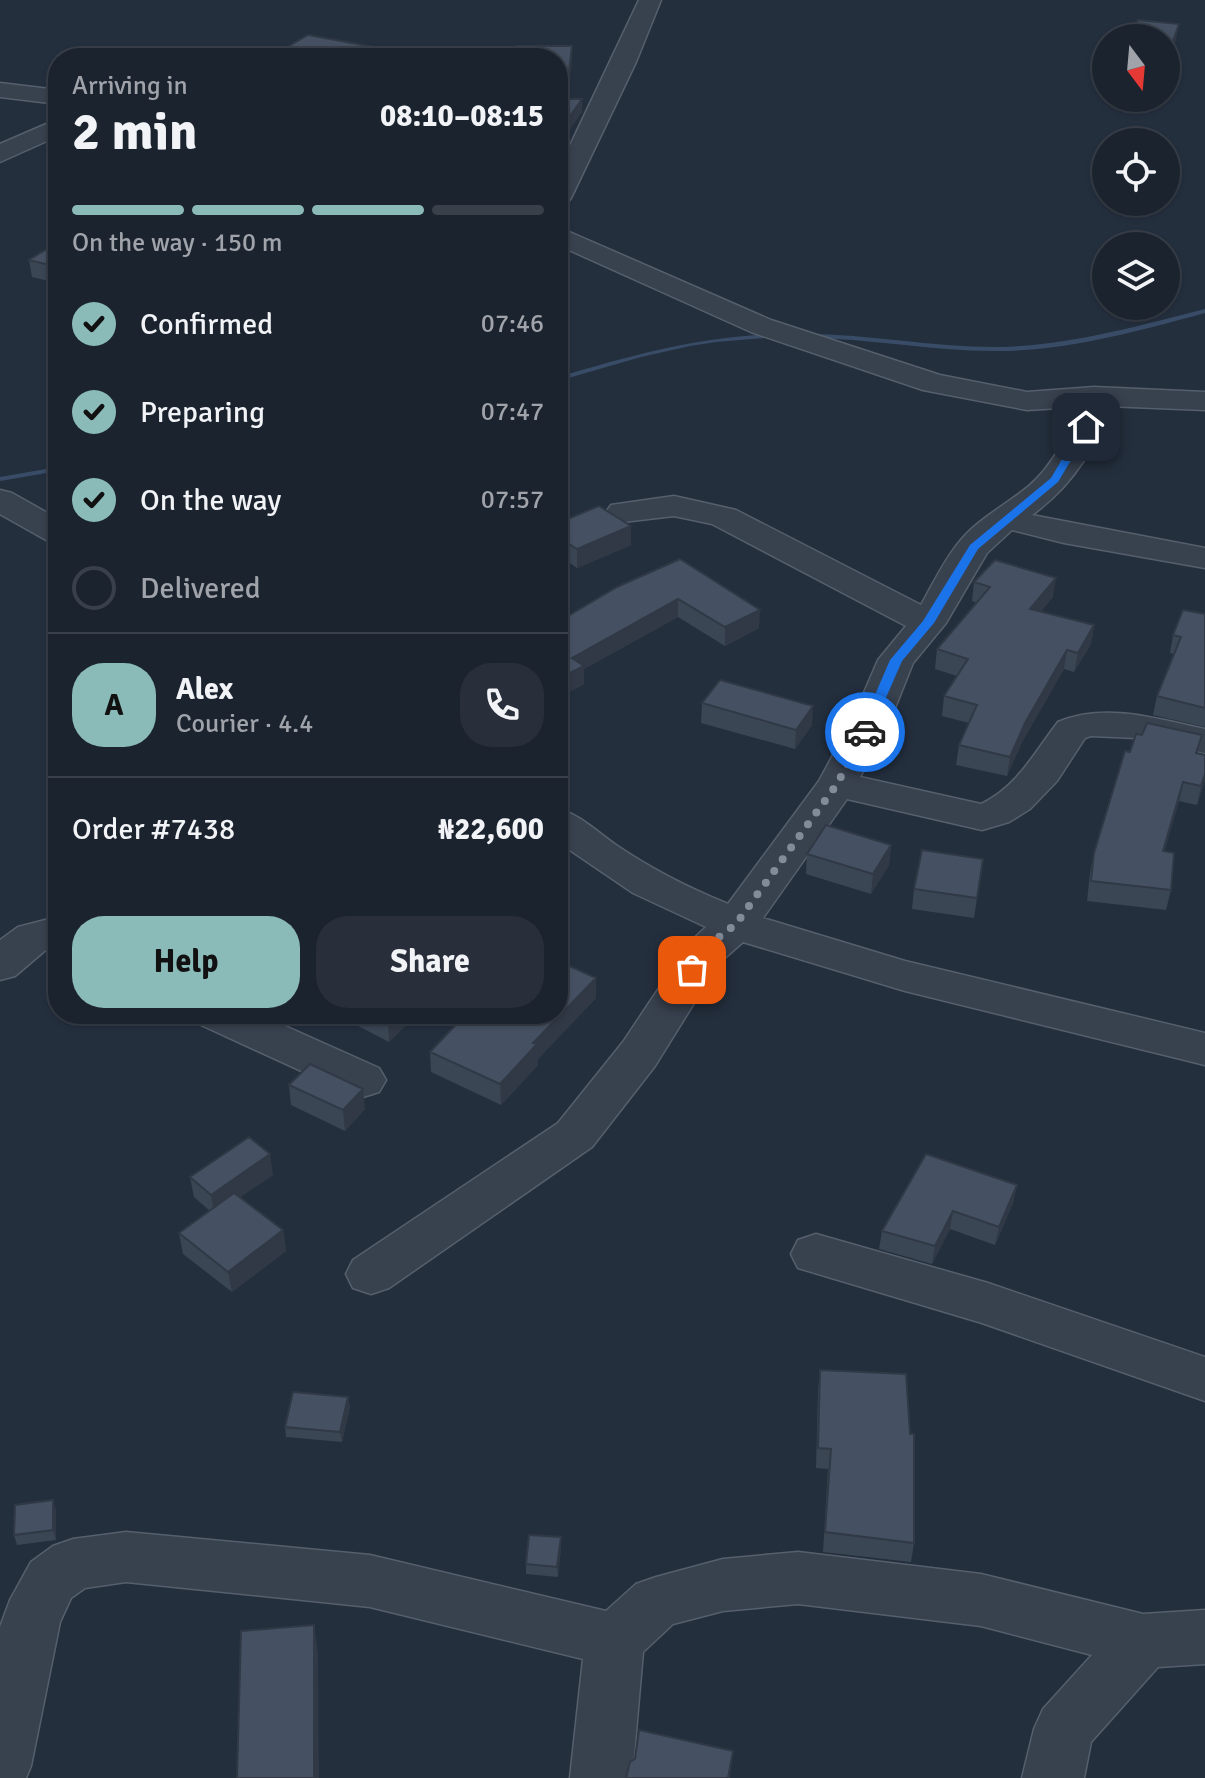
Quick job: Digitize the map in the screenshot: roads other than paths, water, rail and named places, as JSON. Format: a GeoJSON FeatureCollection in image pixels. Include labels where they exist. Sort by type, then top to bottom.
{"type":"FeatureCollection","features":[{"type":"Feature","properties":{"kind":"street"},"geometry":{"type":"LineString","coordinates":[[568,177],[624,62],[650,0]]}},
{"type":"Feature","properties":{"kind":"street"},"geometry":{"type":"LineString","coordinates":[[0,90],[48,96]]}},
{"type":"Feature","properties":{"kind":"street"},"geometry":{"type":"LineString","coordinates":[[0,154],[48,132]]}},
{"type":"Feature","properties":{"kind":"street"},"geometry":{"type":"LineString","coordinates":[[568,239],[761,326],[921,379],[1027,401],[1094,396],[1205,401]]}},
{"type":"Feature","properties":{"kind":"street"},"geometry":{"type":"LineString","coordinates":[[371,1274],[575,1135],[639,1054],[704,953],[736,924],[837,784],[866,731],[896,660],[928,623],[973,547],[1005,518],[1041,493],[1066,464],[1086,427],[1094,396]]}},
{"type":"Feature","properties":{"kind":"street"},"geometry":{"type":"LineString","coordinates":[[0,500],[48,527]]}},
{"type":"Feature","properties":{"kind":"street"},"geometry":{"type":"LineString","coordinates":[[623,512],[668,504],[687,505],[724,517],[928,623]]}},
{"type":"Feature","properties":{"kind":"street"},"geometry":{"type":"LineString","coordinates":[[1005,518],[1064,533],[1205,558]]}},
{"type":"Feature","properties":{"kind":"street"},"geometry":{"type":"LineString","coordinates":[[837,784],[982,817],[1001,814],[1014,805],[1073,730],[1097,724],[1118,724],[1205,741]]}},
{"type":"Feature","properties":{"kind":"street"},"geometry":{"type":"LineString","coordinates":[[568,829],[629,874],[736,924],[807,949],[1205,1049]]}},
{"type":"Feature","properties":{"kind":"street"},"geometry":{"type":"LineString","coordinates":[[0,965],[27,941],[48,932]]}},
{"type":"Feature","properties":{"kind":"street"},"geometry":{"type":"LineString","coordinates":[[239,1024],[363,1080]]}},
{"type":"Feature","properties":{"kind":"street"},"geometry":{"type":"LineString","coordinates":[[816,1254],[960,1294],[1205,1379]]}},
{"type":"Feature","properties":{"kind":"street"},"geometry":{"type":"LineString","coordinates":[[0,1766],[31,1619],[51,1580],[73,1564],[126,1557],[370,1581],[615,1640]]}},
{"type":"Feature","properties":{"kind":"street"},"geometry":{"type":"LineString","coordinates":[[601,1778],[615,1640],[656,1603],[723,1585],[798,1578],[981,1600],[1143,1641],[1205,1637]]}},
{"type":"Feature","properties":{"kind":"street"},"geometry":{"type":"LineString","coordinates":[[1053,1778],[1064,1729],[1143,1641]]}},
{"type":"Feature","properties":{"kind":"waterway"},"geometry":{"type":"LineString","coordinates":[[806,336],[1001,349],[1089,339],[1205,311]]}},
{"type":"Feature","properties":{"kind":"waterway"},"geometry":{"type":"LineString","coordinates":[[568,376],[690,344],[774,336]]}},
{"type":"Feature","properties":{"kind":"waterway"},"geometry":{"type":"LineString","coordinates":[[0,479],[48,471]]}}]}
